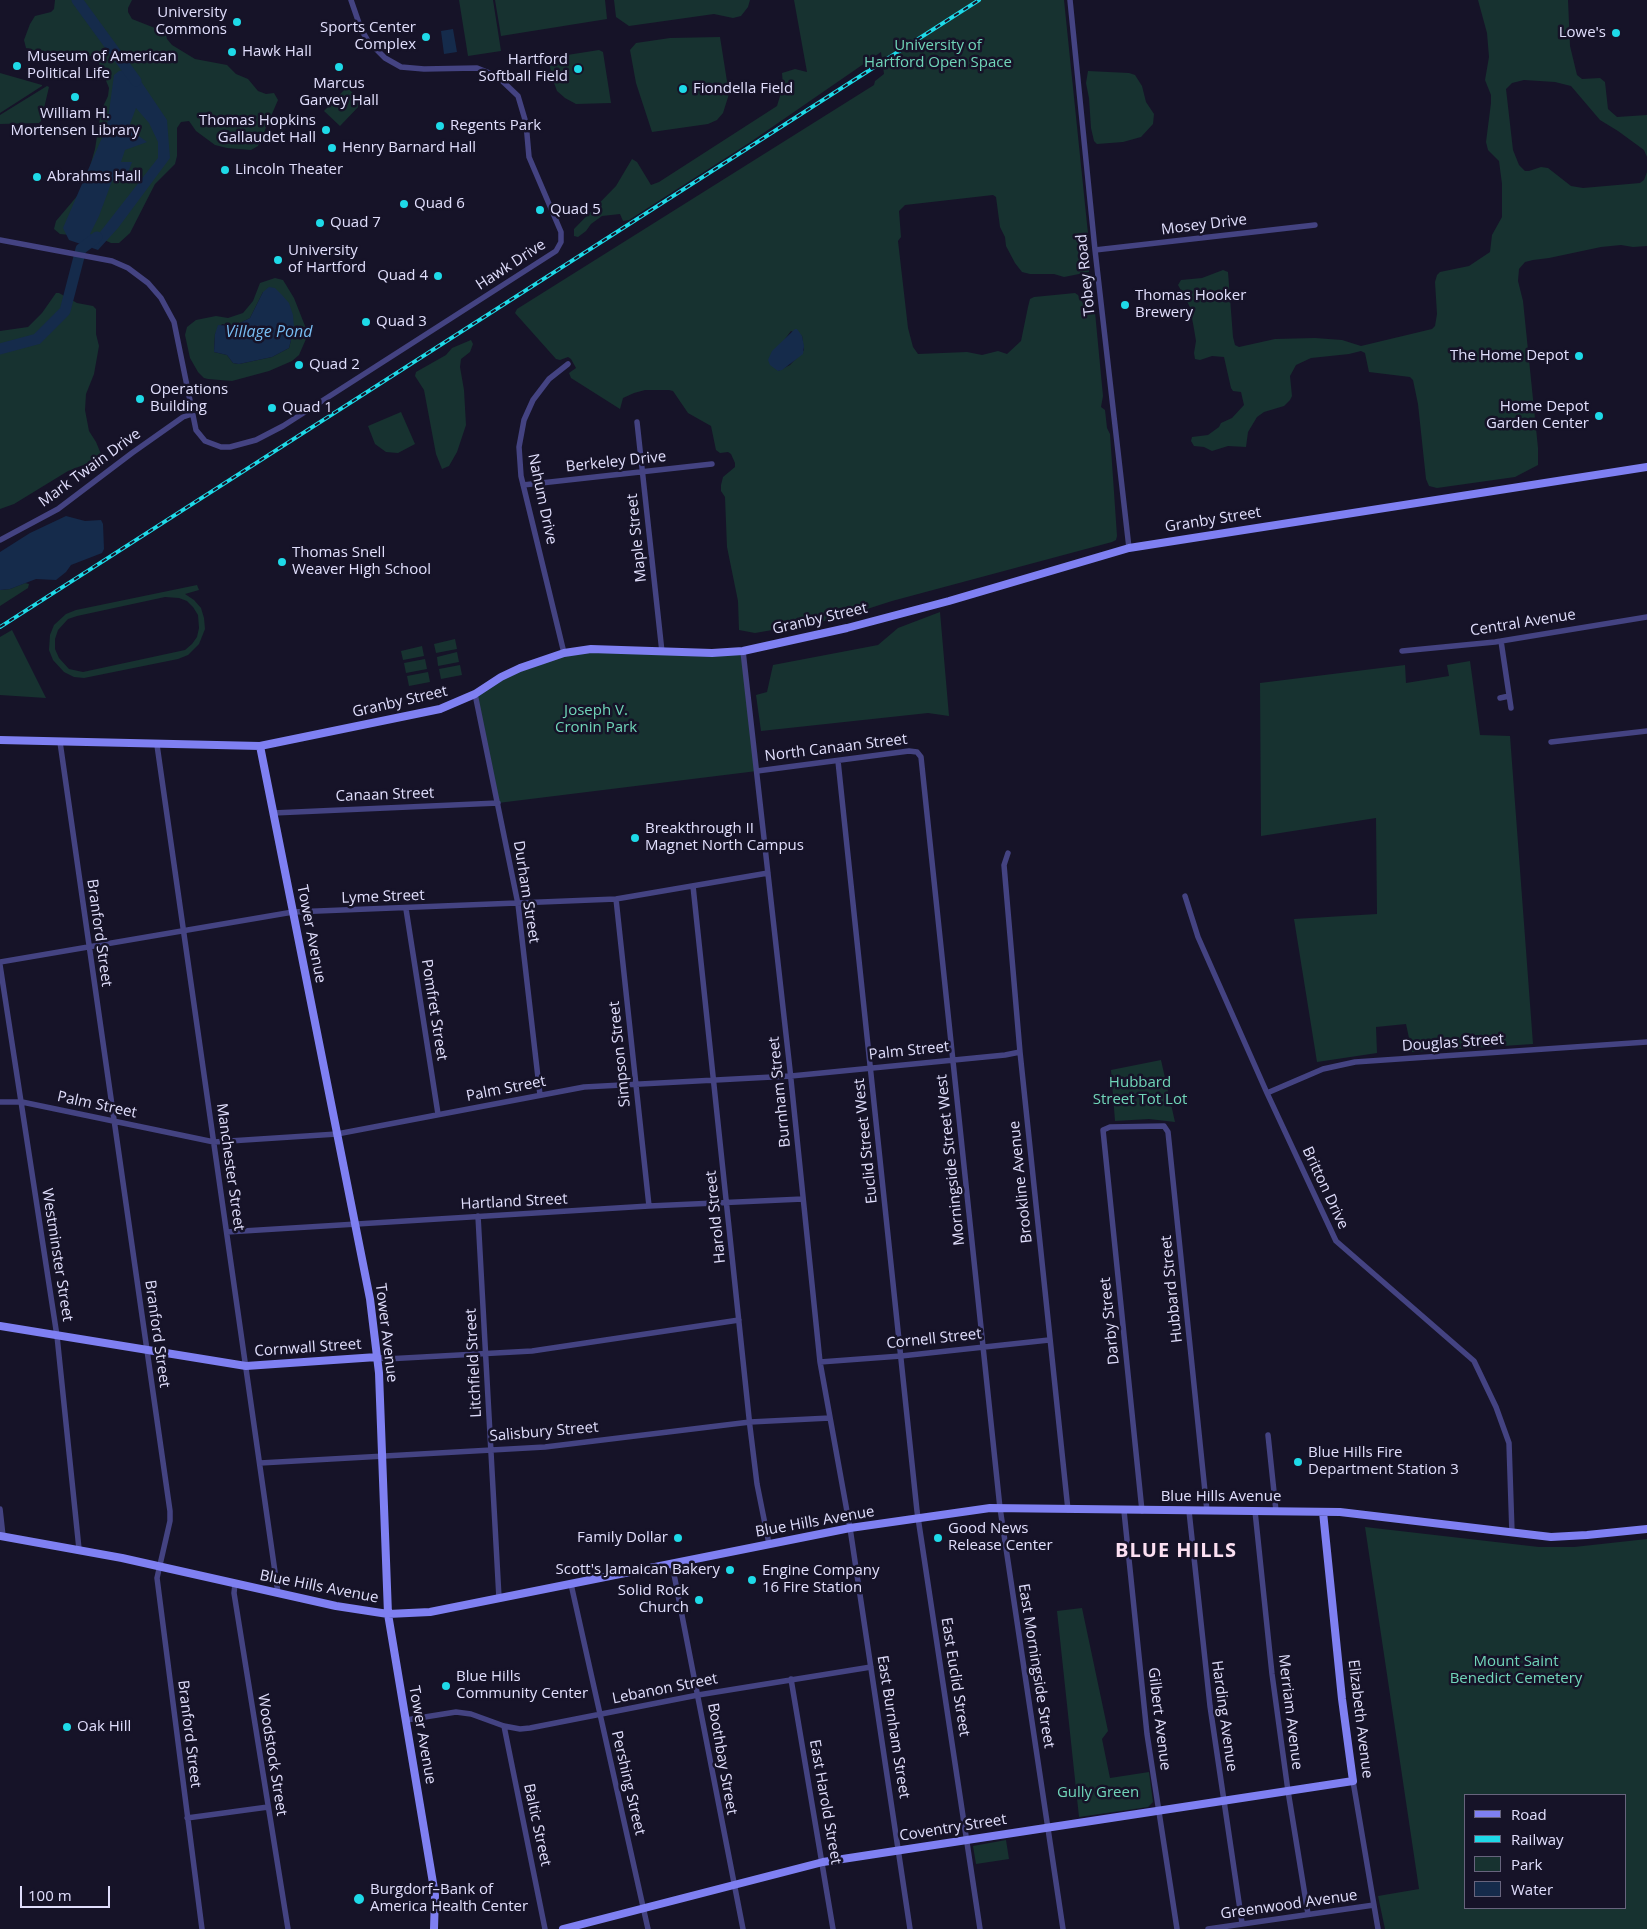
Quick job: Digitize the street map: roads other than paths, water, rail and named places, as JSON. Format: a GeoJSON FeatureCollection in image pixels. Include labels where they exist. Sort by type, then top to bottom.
{"type":"FeatureCollection","features":[{"type":"Feature","properties":{"kind":"main road","name":"Granby Street"},"geometry":{"type":"LineString","coordinates":[[0,740],[260,746],[440,709],[475,694],[500,677],[564,653],[598,649],[712,653],[743,651],[847,628],[940,604],[1129,548],[1647,466]]}},
{"type":"Feature","properties":{"kind":"main road","name":"Tower Avenue"},"geometry":{"type":"LineString","coordinates":[[260,746],[370,1299],[377,1357],[388,1614],[434,1894],[434,1929]]}},
{"type":"Feature","properties":{"kind":"main road","name":"Cornwall Street"},"geometry":{"type":"LineString","coordinates":[[0,1326],[246,1366],[377,1357]]}},
{"type":"Feature","properties":{"kind":"main road","name":"Blue Hills Avenue"},"geometry":{"type":"LineString","coordinates":[[1,1536],[79,1549],[348,1608],[388,1614],[430,1612],[850,1528],[972,1510],[1000,1508],[1124,1511],[1340,1512],[1512,1534],[1566,1537],[1647,1529]]}},
{"type":"Feature","properties":{"kind":"main road","name":"Elizabeth Avenue"},"geometry":{"type":"LineString","coordinates":[[1323,1512],[1342,1699],[1353,1781]]}},
{"type":"Feature","properties":{"kind":"main road","name":"Coventry Street"},"geometry":{"type":"LineString","coordinates":[[563,1929],[823,1862],[1353,1781]]}},
{"type":"Feature","properties":{"kind":"street","name":"Hawk Drive"},"geometry":{"type":"LineString","coordinates":[[192,414],[197,433],[210,445],[230,447],[265,436],[290,422],[543,259],[560,245],[561,236],[558,221],[529,157],[526,123],[518,96],[497,76],[477,68],[424,69],[401,67],[385,58],[368,42],[360,29],[351,0]]}},
{"type":"Feature","properties":{"kind":"street","name":"Tobey Road"},"geometry":{"type":"LineString","coordinates":[[1070,0],[1095,250],[1129,548]]}},
{"type":"Feature","properties":{"kind":"street","name":"Mosey Drive"},"geometry":{"type":"LineString","coordinates":[[1095,250],[1316,225]]}},
{"type":"Feature","properties":{"kind":"street"},"geometry":{"type":"LineString","coordinates":[[0,240],[112,261],[128,268],[148,283],[161,298],[176,328],[192,414]]}},
{"type":"Feature","properties":{"kind":"street","name":"Nahum Drive"},"geometry":{"type":"LineString","coordinates":[[564,653],[523,485],[519,447],[524,420],[533,400],[549,379],[568,364]]}},
{"type":"Feature","properties":{"kind":"street","name":"Mark Twain Drive"},"geometry":{"type":"LineString","coordinates":[[0,540],[58,509],[182,417],[192,414]]}},
{"type":"Feature","properties":{"kind":"street","name":"Maple Street"},"geometry":{"type":"LineString","coordinates":[[637,422],[662,652]]}},
{"type":"Feature","properties":{"kind":"street","name":"Berkeley Drive"},"geometry":{"type":"LineString","coordinates":[[523,485],[712,464]]}},
{"type":"Feature","properties":{"kind":"street","name":"Central Avenue"},"geometry":{"type":"LineString","coordinates":[[1402,651],[1501,641],[1647,617]]}},
{"type":"Feature","properties":{"kind":"street"},"geometry":{"type":"LineString","coordinates":[[1501,641],[1511,708]]}},
{"type":"Feature","properties":{"kind":"street","name":"Burnham Street"},"geometry":{"type":"LineString","coordinates":[[743,651],[791,1076],[820,1362],[850,1528]]}},
{"type":"Feature","properties":{"kind":"street","name":"Durham Street"},"geometry":{"type":"LineString","coordinates":[[475,694],[518,904],[540,1095]]}},
{"type":"Feature","properties":{"kind":"street"},"geometry":{"type":"LineString","coordinates":[[1500,698],[1509,696]]}},
{"type":"Feature","properties":{"kind":"street"},"geometry":{"type":"LineString","coordinates":[[1551,742],[1647,731]]}},
{"type":"Feature","properties":{"kind":"street","name":"Branford Street"},"geometry":{"type":"LineString","coordinates":[[60,742],[170,1511],[170,1521],[157,1578],[202,1929]]}},
{"type":"Feature","properties":{"kind":"street","name":"Manchester Street"},"geometry":{"type":"LineString","coordinates":[[157,745],[278,1593]]}},
{"type":"Feature","properties":{"kind":"street","name":"North Canaan Street"},"geometry":{"type":"LineString","coordinates":[[757,771],[909,751],[917,752]]}},
{"type":"Feature","properties":{"kind":"street","name":"Morningside Street West"},"geometry":{"type":"LineString","coordinates":[[917,752],[921,761],[954,1059],[1000,1508]]}},
{"type":"Feature","properties":{"kind":"street","name":"Euclid Street West"},"geometry":{"type":"LineString","coordinates":[[838,761],[918,1518]]}},
{"type":"Feature","properties":{"kind":"street","name":"Canaan Street"},"geometry":{"type":"LineString","coordinates":[[273,813],[498,803]]}},
{"type":"Feature","properties":{"kind":"street","name":"Brookline Avenue"},"geometry":{"type":"LineString","coordinates":[[1008,853],[1004,865],[1020,1052],[1068,1510]]}},
{"type":"Feature","properties":{"kind":"street","name":"Lyme Street"},"geometry":{"type":"LineString","coordinates":[[0,964],[293,912],[406,909],[616,899],[768,872]]}},
{"type":"Feature","properties":{"kind":"street","name":"Harold Street"},"geometry":{"type":"LineString","coordinates":[[693,886],[757,1484],[769,1544]]}},
{"type":"Feature","properties":{"kind":"street","name":"Britton Drive"},"geometry":{"type":"LineString","coordinates":[[1185,896],[1198,938],[1336,1241],[1474,1361],[1496,1407],[1509,1443],[1512,1534]]}},
{"type":"Feature","properties":{"kind":"street","name":"Simpson Street"},"geometry":{"type":"LineString","coordinates":[[616,899],[649,1206]]}},
{"type":"Feature","properties":{"kind":"street","name":"Pomfret Street"},"geometry":{"type":"LineString","coordinates":[[406,909],[438,1114]]}},
{"type":"Feature","properties":{"kind":"street","name":"Westminster Street"},"geometry":{"type":"LineString","coordinates":[[0,964],[57,1336],[79,1549]]}},
{"type":"Feature","properties":{"kind":"street","name":"Douglas Street"},"geometry":{"type":"LineString","coordinates":[[1267,1093],[1322,1069],[1355,1062],[1647,1042]]}},
{"type":"Feature","properties":{"kind":"street","name":"Palm Street"},"geometry":{"type":"LineString","coordinates":[[0,1102],[22,1102],[214,1142],[337,1134],[584,1086],[791,1076],[1020,1052]]}},
{"type":"Feature","properties":{"kind":"street","name":"Hubbard Street"},"geometry":{"type":"LineString","coordinates":[[1103,1130],[1110,1127],[1164,1126],[1168,1132],[1207,1511]]}},
{"type":"Feature","properties":{"kind":"street","name":"Darby Street"},"geometry":{"type":"LineString","coordinates":[[1103,1130],[1142,1511]]}},
{"type":"Feature","properties":{"kind":"street","name":"Hartland Street"},"geometry":{"type":"LineString","coordinates":[[227,1232],[649,1206],[803,1199]]}},
{"type":"Feature","properties":{"kind":"street","name":"Litchfield Street"},"geometry":{"type":"LineString","coordinates":[[478,1216],[499,1598]]}},
{"type":"Feature","properties":{"kind":"street","name":"Cornwall Street"},"geometry":{"type":"LineString","coordinates":[[377,1357],[386,1359],[532,1351],[739,1320]]}},
{"type":"Feature","properties":{"kind":"street","name":"Cornell Street"},"geometry":{"type":"LineString","coordinates":[[820,1362],[901,1356],[1049,1340]]}},
{"type":"Feature","properties":{"kind":"street","name":"Salisbury Street"},"geometry":{"type":"LineString","coordinates":[[260,1463],[545,1447],[750,1422],[830,1418]]}},
{"type":"Feature","properties":{"kind":"street"},"geometry":{"type":"LineString","coordinates":[[1268,1435],[1276,1511]]}},
{"type":"Feature","properties":{"kind":"street"},"geometry":{"type":"LineString","coordinates":[[0,1508],[1,1536]]}},
{"type":"Feature","properties":{"kind":"street","name":"East Morningside Street"},"geometry":{"type":"LineString","coordinates":[[1000,1508],[1063,1929]]}},
{"type":"Feature","properties":{"kind":"street","name":"Gilbert Avenue"},"geometry":{"type":"LineString","coordinates":[[1124,1511],[1142,1697],[1177,1929]]}},
{"type":"Feature","properties":{"kind":"street","name":"Harding Avenue"},"geometry":{"type":"LineString","coordinates":[[1189,1511],[1210,1706],[1242,1923]]}},
{"type":"Feature","properties":{"kind":"street","name":"Merriam Avenue"},"geometry":{"type":"LineString","coordinates":[[1255,1511],[1272,1674],[1288,1791],[1308,1914]]}},
{"type":"Feature","properties":{"kind":"street","name":"East Euclid Street"},"geometry":{"type":"LineString","coordinates":[[918,1518],[980,1929]]}},
{"type":"Feature","properties":{"kind":"street","name":"East Burnham Street"},"geometry":{"type":"LineString","coordinates":[[850,1528],[910,1929]]}},
{"type":"Feature","properties":{"kind":"street","name":"Boothbay Street"},"geometry":{"type":"LineString","coordinates":[[672,1564],[733,1886],[743,1929]]}},
{"type":"Feature","properties":{"kind":"street","name":"Woodstock Street"},"geometry":{"type":"LineString","coordinates":[[235,1584],[234,1593],[288,1929]]}},
{"type":"Feature","properties":{"kind":"street","name":"Pershing Street"},"geometry":{"type":"LineString","coordinates":[[572,1584],[642,1899],[642,1909],[648,1929]]}},
{"type":"Feature","properties":{"kind":"street","name":"Lebanon Street"},"geometry":{"type":"LineString","coordinates":[[406,1720],[456,1712],[471,1714],[504,1726],[520,1729],[530,1728],[698,1695],[871,1667]]}},
{"type":"Feature","properties":{"kind":"street","name":"East Harold Street"},"geometry":{"type":"LineString","coordinates":[[791,1679],[833,1929]]}},
{"type":"Feature","properties":{"kind":"street","name":"Baltic Street"},"geometry":{"type":"LineString","coordinates":[[504,1726],[546,1929]]}},
{"type":"Feature","properties":{"kind":"street","name":"Elizabeth Avenue"},"geometry":{"type":"LineString","coordinates":[[1353,1781],[1378,1929]]}},
{"type":"Feature","properties":{"kind":"street"},"geometry":{"type":"LineString","coordinates":[[188,1818],[268,1807]]}},
{"type":"Feature","properties":{"kind":"street","name":"Greenwood Avenue"},"geometry":{"type":"LineString","coordinates":[[1208,1929],[1374,1905]]}},
{"type":"Feature","properties":{"kind":"water"},"geometry":{"type":"Polygon","coordinates":[[[453,29],[457,52],[444,54],[441,31],[453,29]]]}},
{"type":"Feature","properties":{"kind":"water"},"geometry":{"type":"Polygon","coordinates":[[[132,68],[167,120],[170,158],[118,228],[98,250],[69,240],[63,228],[107,126],[114,75],[119,71],[132,68]],[[136,108],[130,124],[136,134],[147,142],[125,150],[121,162],[132,162],[129,170],[112,181],[90,234],[97,236],[158,158],[158,142],[149,123],[136,108]]]}},
{"type":"Feature","properties":{"kind":"water","name":"Village Pond"},"geometry":{"type":"Polygon","coordinates":[[[269,287],[275,288],[289,303],[293,315],[294,328],[289,348],[272,357],[239,364],[233,363],[227,355],[214,352],[215,334],[218,325],[234,326],[250,318],[263,292],[269,287]]]}},
{"type":"Feature","properties":{"kind":"water"},"geometry":{"type":"Polygon","coordinates":[[[795,329],[802,336],[803,354],[778,371],[770,365],[768,360],[772,351],[795,329]]]}},
{"type":"Feature","properties":{"kind":"water"},"geometry":{"type":"Polygon","coordinates":[[[66,516],[85,521],[101,520],[103,524],[104,549],[102,553],[71,565],[56,580],[36,579],[10,589],[0,590],[0,552],[30,533],[66,516]]]}},
{"type":"Feature","properties":{"kind":"waterway"},"geometry":{"type":"LineString","coordinates":[[77,0],[136,81]]}},
{"type":"Feature","properties":{"kind":"waterway"},"geometry":{"type":"LineString","coordinates":[[0,349],[37,339],[65,311],[81,249],[97,237]]}},
{"type":"Feature","properties":{"kind":"railway"},"geometry":{"type":"LineString","coordinates":[[0,627],[979,0]]}},
{"type":"Feature","properties":{"kind":"place","name":"University Commons"},"geometry":{"type":"Point","coordinates":[237,22]}},
{"type":"Feature","properties":{"kind":"place","name":"Lowe's"},"geometry":{"type":"Point","coordinates":[1616,33]}},
{"type":"Feature","properties":{"kind":"place","name":"Sports Center Complex"},"geometry":{"type":"Point","coordinates":[426,37]}},
{"type":"Feature","properties":{"kind":"place","name":"Hawk Hall"},"geometry":{"type":"Point","coordinates":[232,52]}},
{"type":"Feature","properties":{"kind":"place","name":"Museum of American Political Life"},"geometry":{"type":"Point","coordinates":[17,66]}},
{"type":"Feature","properties":{"kind":"place","name":"Marcus Garvey Hall"},"geometry":{"type":"Point","coordinates":[339,67]}},
{"type":"Feature","properties":{"kind":"place","name":"Hartford Softball Field"},"geometry":{"type":"Point","coordinates":[578,69]}},
{"type":"Feature","properties":{"kind":"place","name":"Fiondella Field"},"geometry":{"type":"Point","coordinates":[683,89]}},
{"type":"Feature","properties":{"kind":"place","name":"William H. Mortensen Library"},"geometry":{"type":"Point","coordinates":[75,97]}},
{"type":"Feature","properties":{"kind":"place","name":"Regents Park"},"geometry":{"type":"Point","coordinates":[440,126]}},
{"type":"Feature","properties":{"kind":"place","name":"Thomas Hopkins Gallaudet Hall"},"geometry":{"type":"Point","coordinates":[326,130]}},
{"type":"Feature","properties":{"kind":"place","name":"Henry Barnard Hall"},"geometry":{"type":"Point","coordinates":[332,148]}},
{"type":"Feature","properties":{"kind":"place","name":"Lincoln Theater"},"geometry":{"type":"Point","coordinates":[225,170]}},
{"type":"Feature","properties":{"kind":"place","name":"Abrahms Hall"},"geometry":{"type":"Point","coordinates":[37,177]}},
{"type":"Feature","properties":{"kind":"place","name":"Quad 6"},"geometry":{"type":"Point","coordinates":[404,204]}},
{"type":"Feature","properties":{"kind":"place","name":"Quad 5"},"geometry":{"type":"Point","coordinates":[540,210]}},
{"type":"Feature","properties":{"kind":"place","name":"Quad 7"},"geometry":{"type":"Point","coordinates":[320,223]}},
{"type":"Feature","properties":{"kind":"place","name":"University of Hartford"},"geometry":{"type":"Point","coordinates":[278,260]}},
{"type":"Feature","properties":{"kind":"place","name":"Quad 4"},"geometry":{"type":"Point","coordinates":[438,276]}},
{"type":"Feature","properties":{"kind":"place","name":"Thomas Hooker Brewery"},"geometry":{"type":"Point","coordinates":[1125,305]}},
{"type":"Feature","properties":{"kind":"place","name":"Quad 3"},"geometry":{"type":"Point","coordinates":[366,322]}},
{"type":"Feature","properties":{"kind":"place","name":"The Home Depot"},"geometry":{"type":"Point","coordinates":[1579,356]}},
{"type":"Feature","properties":{"kind":"place","name":"Quad 2"},"geometry":{"type":"Point","coordinates":[299,365]}},
{"type":"Feature","properties":{"kind":"place","name":"Operations Building"},"geometry":{"type":"Point","coordinates":[140,399]}},
{"type":"Feature","properties":{"kind":"place","name":"Quad 1"},"geometry":{"type":"Point","coordinates":[272,408]}},
{"type":"Feature","properties":{"kind":"place","name":"Home Depot Garden Center"},"geometry":{"type":"Point","coordinates":[1599,416]}},
{"type":"Feature","properties":{"kind":"place","name":"Thomas Snell Weaver High School"},"geometry":{"type":"Point","coordinates":[282,562]}},
{"type":"Feature","properties":{"kind":"place","name":"Breakthrough II Magnet North Campus"},"geometry":{"type":"Point","coordinates":[635,838]}},
{"type":"Feature","properties":{"kind":"place","name":"Blue Hills Fire Department Station 3"},"geometry":{"type":"Point","coordinates":[1298,1462]}},
{"type":"Feature","properties":{"kind":"place","name":"Family Dollar"},"geometry":{"type":"Point","coordinates":[678,1538]}},
{"type":"Feature","properties":{"kind":"place","name":"Good News Release Center"},"geometry":{"type":"Point","coordinates":[938,1538]}},
{"type":"Feature","properties":{"kind":"place","name":"Scott's Jamaican Bakery"},"geometry":{"type":"Point","coordinates":[730,1570]}},
{"type":"Feature","properties":{"kind":"place","name":"Engine Company 16 Fire Station"},"geometry":{"type":"Point","coordinates":[752,1580]}},
{"type":"Feature","properties":{"kind":"place","name":"Solid Rock Church"},"geometry":{"type":"Point","coordinates":[699,1600]}},
{"type":"Feature","properties":{"kind":"place","name":"Blue Hills Community Center"},"geometry":{"type":"Point","coordinates":[446,1686]}},
{"type":"Feature","properties":{"kind":"place","name":"Oak Hill"},"geometry":{"type":"Point","coordinates":[67,1727]}},
{"type":"Feature","properties":{"kind":"place","name":"Burgdorf–Bank of America Health Center"},"geometry":{"type":"Point","coordinates":[359,1899]}},
{"type":"Feature","properties":{"kind":"district","name":"BLUE HILLS"},"geometry":{"type":"Point","coordinates":[1176,1551]}},
{"type":"Feature","properties":{"kind":"park label","name":"University of Hartford Open Space"},"geometry":{"type":"Point","coordinates":[938,54]}},
{"type":"Feature","properties":{"kind":"park label","name":"Joseph V. Cronin Park"},"geometry":{"type":"Point","coordinates":[596,720]}},
{"type":"Feature","properties":{"kind":"park label","name":"Hubbard Street Tot Lot"},"geometry":{"type":"Point","coordinates":[1140,1092]}},
{"type":"Feature","properties":{"kind":"park label","name":"Mount Saint Benedict Cemetery"},"geometry":{"type":"Point","coordinates":[1516,1670]}},
{"type":"Feature","properties":{"kind":"park label","name":"Gully Green"},"geometry":{"type":"Point","coordinates":[1098,1793]}}]}
